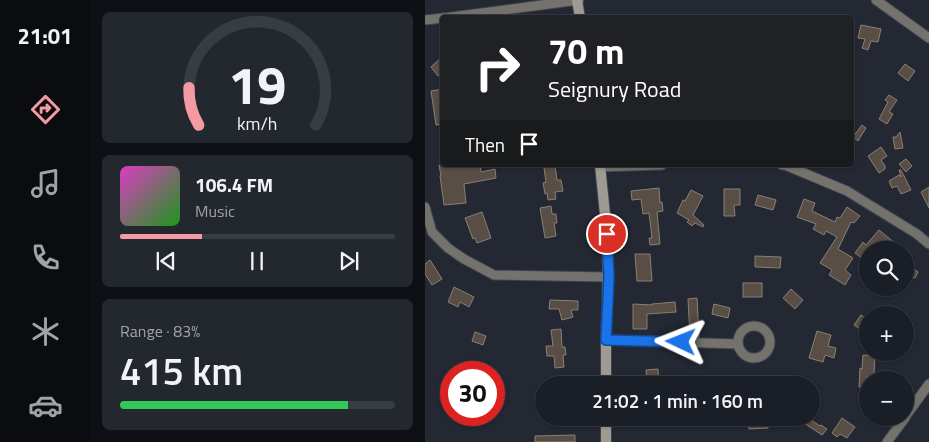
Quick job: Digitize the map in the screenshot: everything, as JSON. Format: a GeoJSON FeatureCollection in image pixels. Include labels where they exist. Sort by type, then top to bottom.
{"type":"FeatureCollection","features":[{"type":"Feature","properties":{"kind":"main road"},"geometry":{"type":"LineString","coordinates":[[578,0],[580,15]]}},
{"type":"Feature","properties":{"kind":"main road"},"geometry":{"type":"LineString","coordinates":[[600,167],[609,277],[606,376]]}},
{"type":"Feature","properties":{"kind":"main road"},"geometry":{"type":"LineString","coordinates":[[606,426],[606,442]]}},
{"type":"Feature","properties":{"kind":"street"},"geometry":{"type":"LineString","coordinates":[[466,15],[578,0]]}},
{"type":"Feature","properties":{"kind":"street"},"geometry":{"type":"LineString","coordinates":[[876,0],[929,38]]}},
{"type":"Feature","properties":{"kind":"street"},"geometry":{"type":"LineString","coordinates":[[425,20],[440,18]]}},
{"type":"Feature","properties":{"kind":"street"},"geometry":{"type":"LineString","coordinates":[[790,167],[847,191],[917,234],[929,244]]}},
{"type":"Feature","properties":{"kind":"street"},"geometry":{"type":"LineString","coordinates":[[425,207],[432,232],[448,248],[494,275],[609,277]]}},
{"type":"Feature","properties":{"kind":"street"},"geometry":{"type":"LineString","coordinates":[[606,340],[738,344]]}},
{"type":"Feature","properties":{"kind":"street"},"geometry":{"type":"LineString","coordinates":[[914,405],[929,384]]}},
{"type":"Feature","properties":{"kind":"street"},"geometry":{"type":"LineString","coordinates":[[887,442],[899,426]]}},
{"type":"Feature","properties":{"kind":"building"},"geometry":{"type":"Polygon","coordinates":[[[861,25],[881,29],[878,42],[871,41],[868,50],[862,48],[865,39],[858,38],[861,25]]]}},
{"type":"Feature","properties":{"kind":"building"},"geometry":{"type":"Polygon","coordinates":[[[440,59],[440,74],[438,76],[431,67],[440,59]]]}},
{"type":"Feature","properties":{"kind":"building"},"geometry":{"type":"Polygon","coordinates":[[[905,64],[915,71],[908,81],[898,73],[905,64]]]}},
{"type":"Feature","properties":{"kind":"building"},"geometry":{"type":"Polygon","coordinates":[[[440,90],[440,124],[436,125],[431,91],[440,90]]]}},
{"type":"Feature","properties":{"kind":"building"},"geometry":{"type":"Polygon","coordinates":[[[889,95],[897,100],[889,112],[893,114],[887,124],[879,119],[888,102],[885,100],[889,95]]]}},
{"type":"Feature","properties":{"kind":"building"},"geometry":{"type":"Polygon","coordinates":[[[862,125],[866,128],[858,141],[854,136],[862,125]]]}},
{"type":"Feature","properties":{"kind":"building"},"geometry":{"type":"Polygon","coordinates":[[[900,132],[903,148],[895,149],[893,137],[896,137],[900,132]]]}},
{"type":"Feature","properties":{"kind":"building"},"geometry":{"type":"Polygon","coordinates":[[[881,147],[887,156],[881,160],[885,169],[879,173],[868,156],[881,147]]]}},
{"type":"Feature","properties":{"kind":"building"},"geometry":{"type":"Polygon","coordinates":[[[906,159],[912,166],[906,172],[899,164],[906,159]]]}},
{"type":"Feature","properties":{"kind":"building"},"geometry":{"type":"Polygon","coordinates":[[[439,165],[440,167],[480,167],[481,172],[495,169],[496,178],[464,184],[466,203],[444,205],[439,165]]]}},
{"type":"Feature","properties":{"kind":"building"},"geometry":{"type":"Polygon","coordinates":[[[555,167],[557,180],[561,180],[563,191],[555,192],[556,199],[548,200],[547,193],[545,194],[543,183],[546,182],[544,168],[555,167]]]}},
{"type":"Feature","properties":{"kind":"building"},"geometry":{"type":"Polygon","coordinates":[[[899,170],[901,170],[911,190],[901,194],[897,186],[892,188],[889,181],[899,175],[901,177],[899,170]]]}},
{"type":"Feature","properties":{"kind":"building"},"geometry":{"type":"Polygon","coordinates":[[[929,187],[929,208],[921,192],[929,187]]]}},
{"type":"Feature","properties":{"kind":"building"},"geometry":{"type":"Polygon","coordinates":[[[659,188],[660,203],[662,202],[663,211],[657,212],[660,244],[650,245],[649,238],[652,238],[649,213],[643,214],[641,199],[632,200],[631,191],[659,188]]]}},
{"type":"Feature","properties":{"kind":"building"},"geometry":{"type":"Polygon","coordinates":[[[724,189],[740,189],[740,205],[734,205],[735,216],[724,216],[724,189]]]}},
{"type":"Feature","properties":{"kind":"building"},"geometry":{"type":"Polygon","coordinates":[[[691,190],[703,196],[693,215],[704,225],[703,227],[695,223],[692,226],[687,222],[689,220],[677,213],[683,200],[685,201],[691,190]]]}},
{"type":"Feature","properties":{"kind":"building"},"geometry":{"type":"Polygon","coordinates":[[[758,195],[776,200],[773,210],[755,205],[758,195]]]}},
{"type":"Feature","properties":{"kind":"building"},"geometry":{"type":"Polygon","coordinates":[[[804,199],[815,203],[812,211],[835,222],[837,217],[840,218],[847,207],[860,216],[854,223],[851,222],[838,249],[853,258],[845,270],[851,275],[845,285],[829,275],[832,270],[820,263],[837,237],[826,231],[824,235],[813,229],[816,224],[797,217],[804,199]]]}},
{"type":"Feature","properties":{"kind":"building"},"geometry":{"type":"Polygon","coordinates":[[[551,206],[552,214],[556,214],[557,223],[554,223],[556,236],[545,238],[540,208],[551,206]]]}},
{"type":"Feature","properties":{"kind":"building"},"geometry":{"type":"Polygon","coordinates":[[[482,212],[491,238],[477,243],[475,238],[473,239],[465,218],[482,212]]]}},
{"type":"Feature","properties":{"kind":"building"},"geometry":{"type":"Polygon","coordinates":[[[879,230],[892,241],[869,241],[879,230]]]}},
{"type":"Feature","properties":{"kind":"building"},"geometry":{"type":"Polygon","coordinates":[[[859,248],[859,256],[855,253],[859,248]]]}},
{"type":"Feature","properties":{"kind":"building"},"geometry":{"type":"Polygon","coordinates":[[[635,254],[650,254],[652,281],[637,281],[635,254]]]}},
{"type":"Feature","properties":{"kind":"building"},"geometry":{"type":"Polygon","coordinates":[[[755,256],[781,257],[780,268],[755,267],[755,256]]]}},
{"type":"Feature","properties":{"kind":"building"},"geometry":{"type":"Polygon","coordinates":[[[430,260],[442,279],[432,285],[425,274],[425,264],[430,260]]]}},
{"type":"Feature","properties":{"kind":"building"},"geometry":{"type":"Polygon","coordinates":[[[914,269],[918,272],[914,278],[914,269]]]}},
{"type":"Feature","properties":{"kind":"building"},"geometry":{"type":"Polygon","coordinates":[[[743,283],[762,283],[762,297],[743,297],[743,283]]]}},
{"type":"Feature","properties":{"kind":"building"},"geometry":{"type":"Polygon","coordinates":[[[454,287],[474,297],[469,307],[460,302],[458,307],[448,302],[454,287]]]}},
{"type":"Feature","properties":{"kind":"building"},"geometry":{"type":"Polygon","coordinates":[[[791,289],[803,300],[795,309],[783,298],[791,289]]]}},
{"type":"Feature","properties":{"kind":"building"},"geometry":{"type":"Polygon","coordinates":[[[697,298],[699,337],[690,336],[688,299],[697,298]]]}},
{"type":"Feature","properties":{"kind":"building"},"geometry":{"type":"Polygon","coordinates":[[[550,300],[578,301],[578,310],[571,310],[573,317],[562,320],[559,309],[549,309],[550,300]]]}},
{"type":"Feature","properties":{"kind":"building"},"geometry":{"type":"Polygon","coordinates":[[[675,302],[676,312],[647,314],[647,329],[633,329],[633,304],[652,305],[675,302]]]}},
{"type":"Feature","properties":{"kind":"building"},"geometry":{"type":"Polygon","coordinates":[[[714,304],[730,308],[728,318],[712,314],[714,304]]]}},
{"type":"Feature","properties":{"kind":"building"},"geometry":{"type":"Polygon","coordinates":[[[859,318],[859,328],[854,325],[859,318]]]}},
{"type":"Feature","properties":{"kind":"building"},"geometry":{"type":"Polygon","coordinates":[[[561,329],[562,347],[565,347],[566,355],[563,355],[564,367],[555,368],[554,356],[547,356],[546,346],[553,346],[551,330],[561,329]]]}},
{"type":"Feature","properties":{"kind":"building"},"geometry":{"type":"Polygon","coordinates":[[[817,331],[831,335],[828,346],[836,348],[834,358],[825,355],[823,362],[809,358],[817,331]]]}},
{"type":"Feature","properties":{"kind":"building"},"geometry":{"type":"Polygon","coordinates":[[[475,332],[486,336],[483,345],[472,341],[475,332]]]}},
{"type":"Feature","properties":{"kind":"building"},"geometry":{"type":"Polygon","coordinates":[[[863,361],[875,361],[874,371],[860,371],[860,368],[862,369],[863,361]]]}},
{"type":"Feature","properties":{"kind":"building"},"geometry":{"type":"Polygon","coordinates":[[[658,369],[658,376],[646,376],[646,370],[658,369]]]}},
{"type":"Feature","properties":{"kind":"building"},"geometry":{"type":"Polygon","coordinates":[[[842,418],[855,427],[847,438],[840,434],[837,437],[832,433],[842,418]]]}},
{"type":"Feature","properties":{"kind":"building"},"geometry":{"type":"Polygon","coordinates":[[[821,425],[827,429],[822,435],[808,426],[821,425]]]}},
{"type":"Feature","properties":{"kind":"building"},"geometry":{"type":"Polygon","coordinates":[[[749,426],[768,426],[768,428],[749,429],[749,426]]]}},
{"type":"Feature","properties":{"kind":"building"},"geometry":{"type":"Polygon","coordinates":[[[575,435],[575,442],[535,442],[535,436],[575,435]]]}},
{"type":"Feature","properties":{"kind":"route"},"geometry":{"type":"LineString","coordinates":[[607,234],[609,277],[606,340],[681,342]]}}]}
